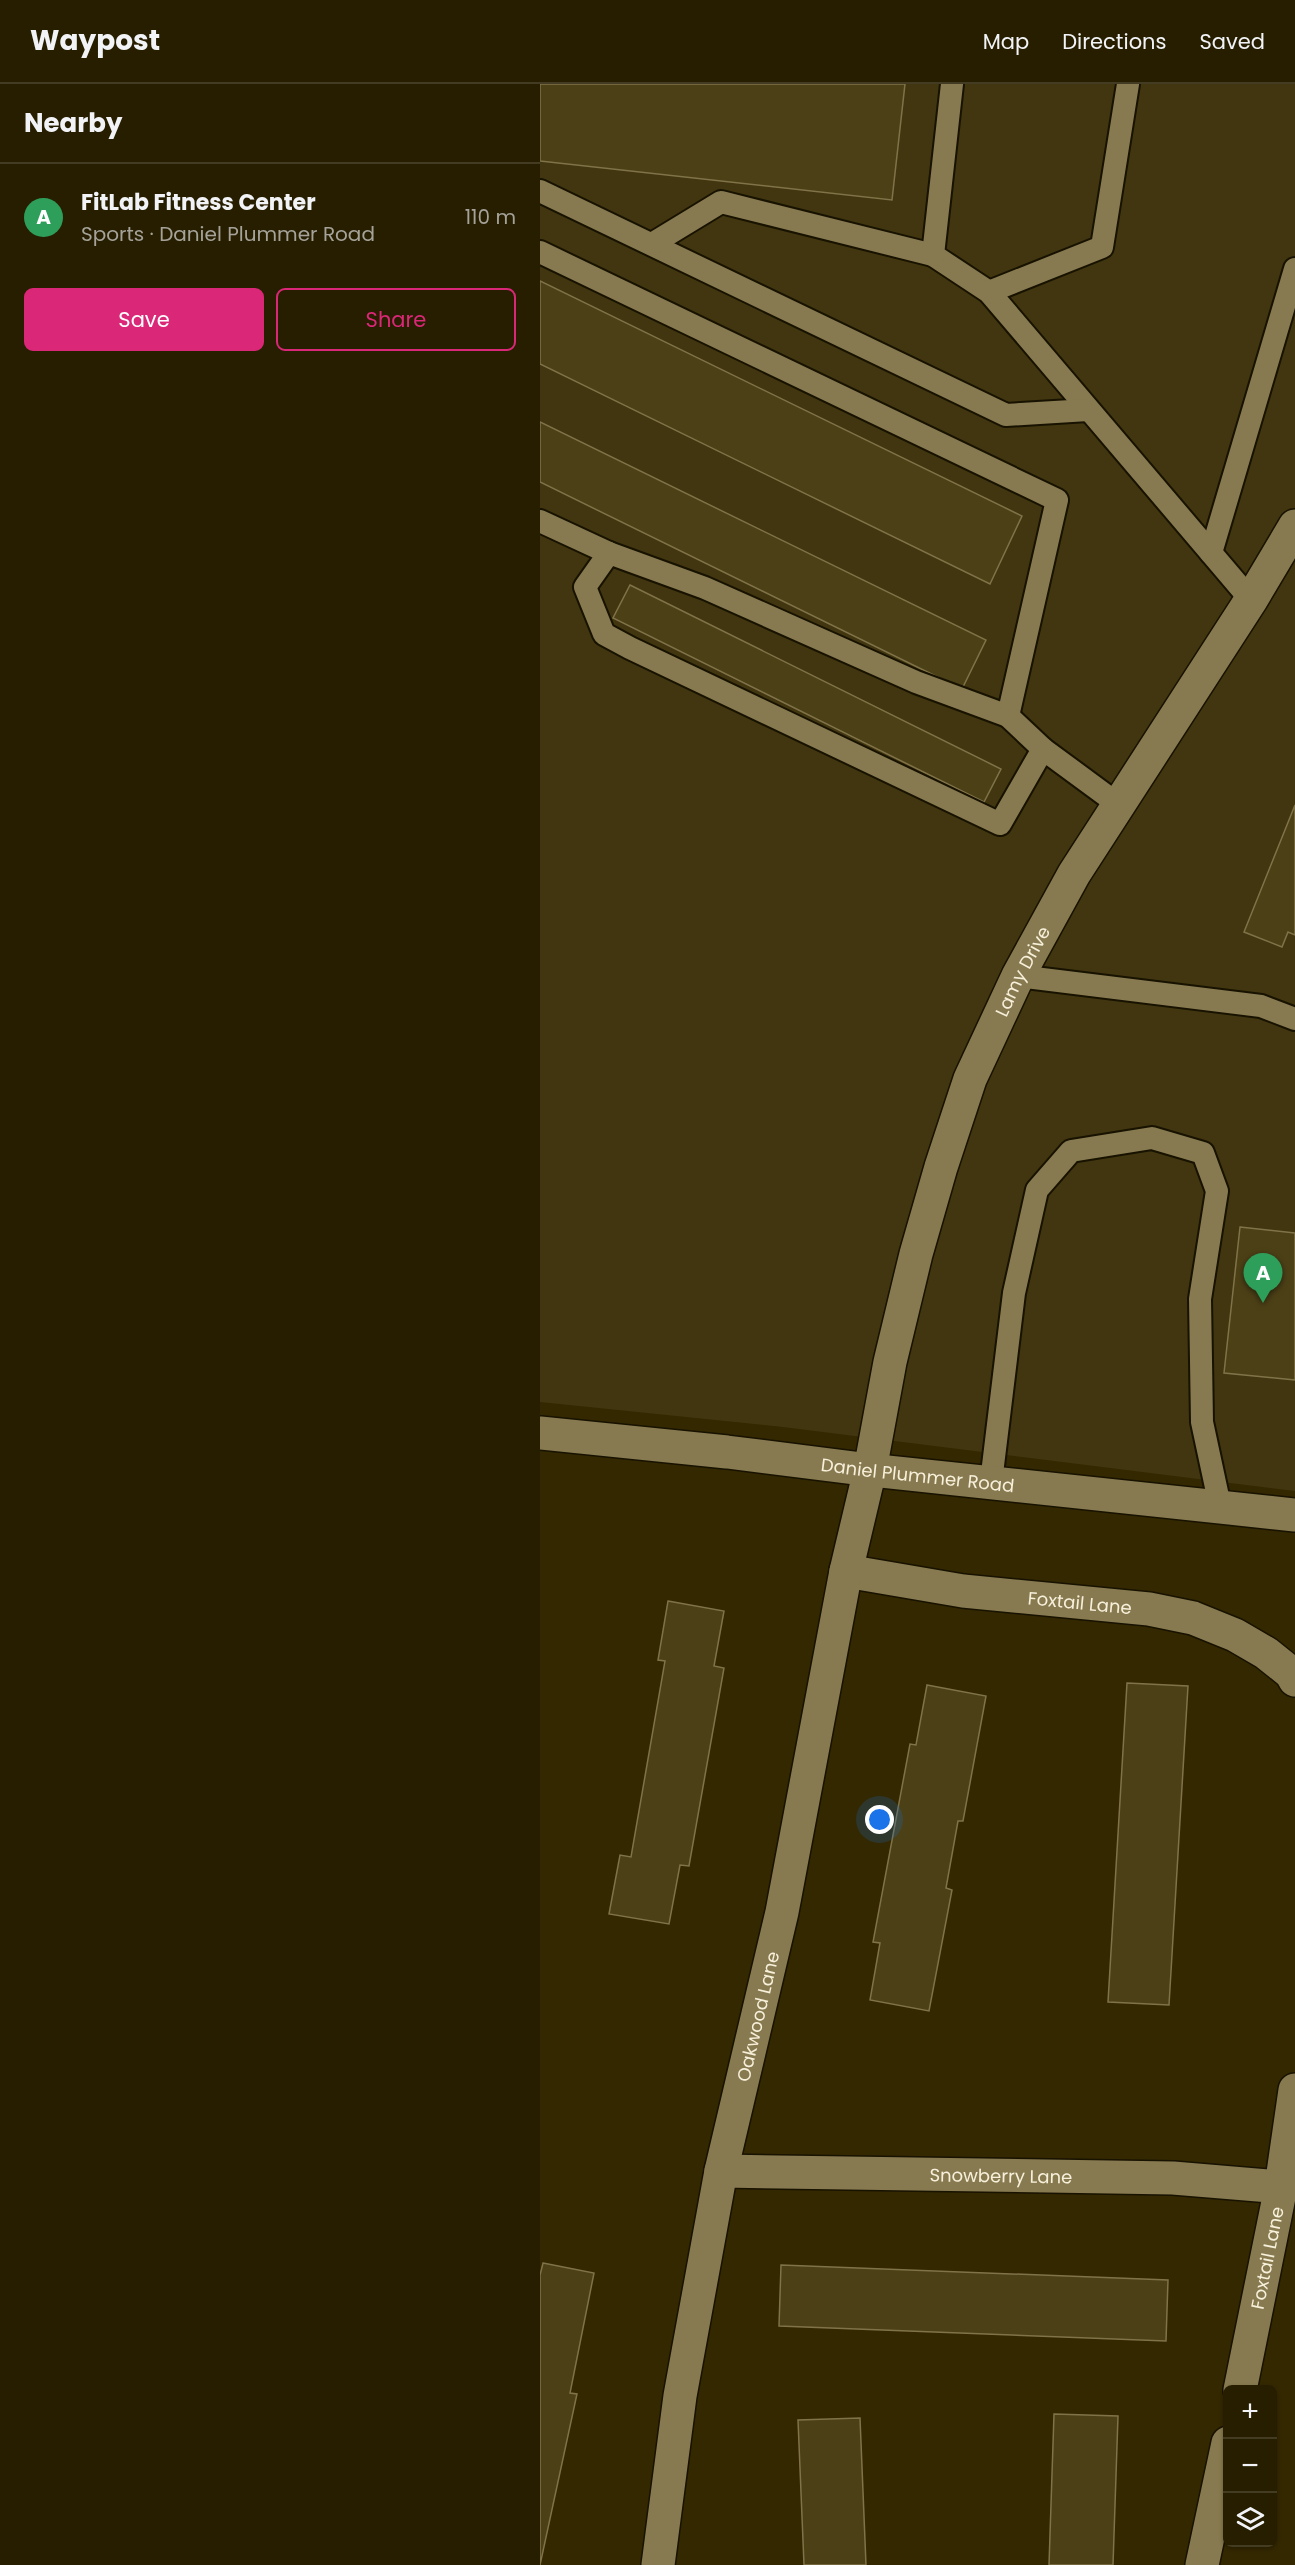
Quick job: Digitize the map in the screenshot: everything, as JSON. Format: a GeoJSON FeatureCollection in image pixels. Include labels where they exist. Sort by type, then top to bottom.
{"type":"FeatureCollection","features":[{"type":"Feature","properties":{"kind":"street","name":"Lamy Drive"},"geometry":{"type":"LineString","coordinates":[[870,1470],[890,1362],[941,1167],[970,1079],[1018,976],[1074,874],[1251,600],[1295,526]]}},
{"type":"Feature","properties":{"kind":"street","name":"Daniel Plummer Road"},"geometry":{"type":"LineString","coordinates":[[540,1433],[1295,1515]]}},
{"type":"Feature","properties":{"kind":"street","name":"Oakwood Lane"},"geometry":{"type":"LineString","coordinates":[[658,2565],[680,2396],[721,2171],[782,1912],[846,1571],[870,1470]]}},
{"type":"Feature","properties":{"kind":"street","name":"Foxtail Lane"},"geometry":{"type":"LineString","coordinates":[[846,1571],[963,1592],[1149,1609],[1193,1618],[1235,1635],[1266,1653],[1291,1673],[1295,1680]]}},
{"type":"Feature","properties":{"kind":"street","name":"Foxtail Lane"},"geometry":{"type":"LineString","coordinates":[[1241,2385],[1281,2187],[1295,2090]]}},
{"type":"Feature","properties":{"kind":"street","name":"Snowberry Lane"},"geometry":{"type":"LineString","coordinates":[[721,2171],[1173,2178],[1281,2187]]}},
{"type":"Feature","properties":{"kind":"street"},"geometry":{"type":"LineString","coordinates":[[1202,2565],[1223,2463]]}},
{"type":"Feature","properties":{"kind":"lane"},"geometry":{"type":"LineString","coordinates":[[933,255],[952,84]]}},
{"type":"Feature","properties":{"kind":"lane"},"geometry":{"type":"LineString","coordinates":[[989,292],[1102,247],[1128,84]]}},
{"type":"Feature","properties":{"kind":"lane"},"geometry":{"type":"LineString","coordinates":[[540,191],[1006,415],[1088,410]]}},
{"type":"Feature","properties":{"kind":"lane"},"geometry":{"type":"LineString","coordinates":[[652,244],[721,202],[933,255],[989,292],[1251,600]]}},
{"type":"Feature","properties":{"kind":"lane"},"geometry":{"type":"LineString","coordinates":[[540,252],[1057,500],[1008,716]]}},
{"type":"Feature","properties":{"kind":"lane"},"geometry":{"type":"LineString","coordinates":[[1211,553],[1295,269]]}},
{"type":"Feature","properties":{"kind":"lane"},"geometry":{"type":"LineString","coordinates":[[540,521],[609,553],[705,588],[916,682],[1008,716],[1043,749],[1119,805]]}},
{"type":"Feature","properties":{"kind":"lane"},"geometry":{"type":"LineString","coordinates":[[609,553],[585,587],[604,634],[1000,824],[1043,749]]}},
{"type":"Feature","properties":{"kind":"lane"},"geometry":{"type":"LineString","coordinates":[[1018,976],[1261,1006],[1295,1019]]}},
{"type":"Feature","properties":{"kind":"lane"},"geometry":{"type":"LineString","coordinates":[[991,1482],[1014,1293],[1037,1190],[1071,1151],[1152,1138],[1203,1153],[1217,1191],[1200,1299],[1202,1422],[1220,1506]]}},
{"type":"Feature","properties":{"kind":"shaded area"},"geometry":{"type":"Polygon","coordinates":[[[540,84],[1295,84],[1295,1491],[783,1427],[540,1402],[540,84]]]}},
{"type":"Feature","properties":{"kind":"building"},"geometry":{"type":"Polygon","coordinates":[[[540,84],[905,84],[892,200],[540,161],[540,84]]]}},
{"type":"Feature","properties":{"kind":"building"},"geometry":{"type":"Polygon","coordinates":[[[540,281],[1022,516],[990,584],[540,364],[540,281]]]}},
{"type":"Feature","properties":{"kind":"building"},"geometry":{"type":"Polygon","coordinates":[[[540,422],[986,640],[962,689],[540,482],[540,422]]]}},
{"type":"Feature","properties":{"kind":"building"},"geometry":{"type":"Polygon","coordinates":[[[630,585],[1001,769],[984,802],[613,618],[630,585]]]}},
{"type":"Feature","properties":{"kind":"building"},"geometry":{"type":"Polygon","coordinates":[[[1295,805],[1295,935],[1288,932],[1282,947],[1244,932],[1295,805]]]}},
{"type":"Feature","properties":{"kind":"building"},"geometry":{"type":"Polygon","coordinates":[[[1240,1227],[1295,1233],[1295,1380],[1224,1373],[1240,1227]]]}},
{"type":"Feature","properties":{"kind":"building"},"geometry":{"type":"Polygon","coordinates":[[[668,1601],[724,1611],[714,1666],[724,1668],[689,1866],[680,1865],[669,1924],[609,1914],[620,1855],[631,1857],[665,1661],[658,1660],[668,1601]]]}},
{"type":"Feature","properties":{"kind":"building"},"geometry":{"type":"Polygon","coordinates":[[[1127,1683],[1188,1686],[1169,2005],[1108,2002],[1127,1683]]]}},
{"type":"Feature","properties":{"kind":"building"},"geometry":{"type":"Polygon","coordinates":[[[927,1685],[986,1696],[963,1821],[958,1821],[946,1888],[952,1890],[929,2011],[870,2000],[880,1943],[873,1942],[910,1744],[916,1745],[927,1685]]]}},
{"type":"Feature","properties":{"kind":"building"},"geometry":{"type":"Polygon","coordinates":[[[543,2263],[594,2273],[570,2393],[577,2394],[540,2565],[540,2275],[543,2263]]]}},
{"type":"Feature","properties":{"kind":"building"},"geometry":{"type":"Polygon","coordinates":[[[781,2265],[1168,2280],[1166,2341],[779,2326],[781,2265]]]}},
{"type":"Feature","properties":{"kind":"building"},"geometry":{"type":"Polygon","coordinates":[[[1054,2414],[1118,2416],[1113,2565],[1049,2565],[1054,2414]]]}},
{"type":"Feature","properties":{"kind":"building"},"geometry":{"type":"Polygon","coordinates":[[[860,2418],[866,2565],[804,2565],[798,2420],[860,2418]]]}},
{"type":"Feature","properties":{"kind":"place","name":"FitLab Fitness Center"},"geometry":{"type":"Point","coordinates":[1263,1303]}}]}
